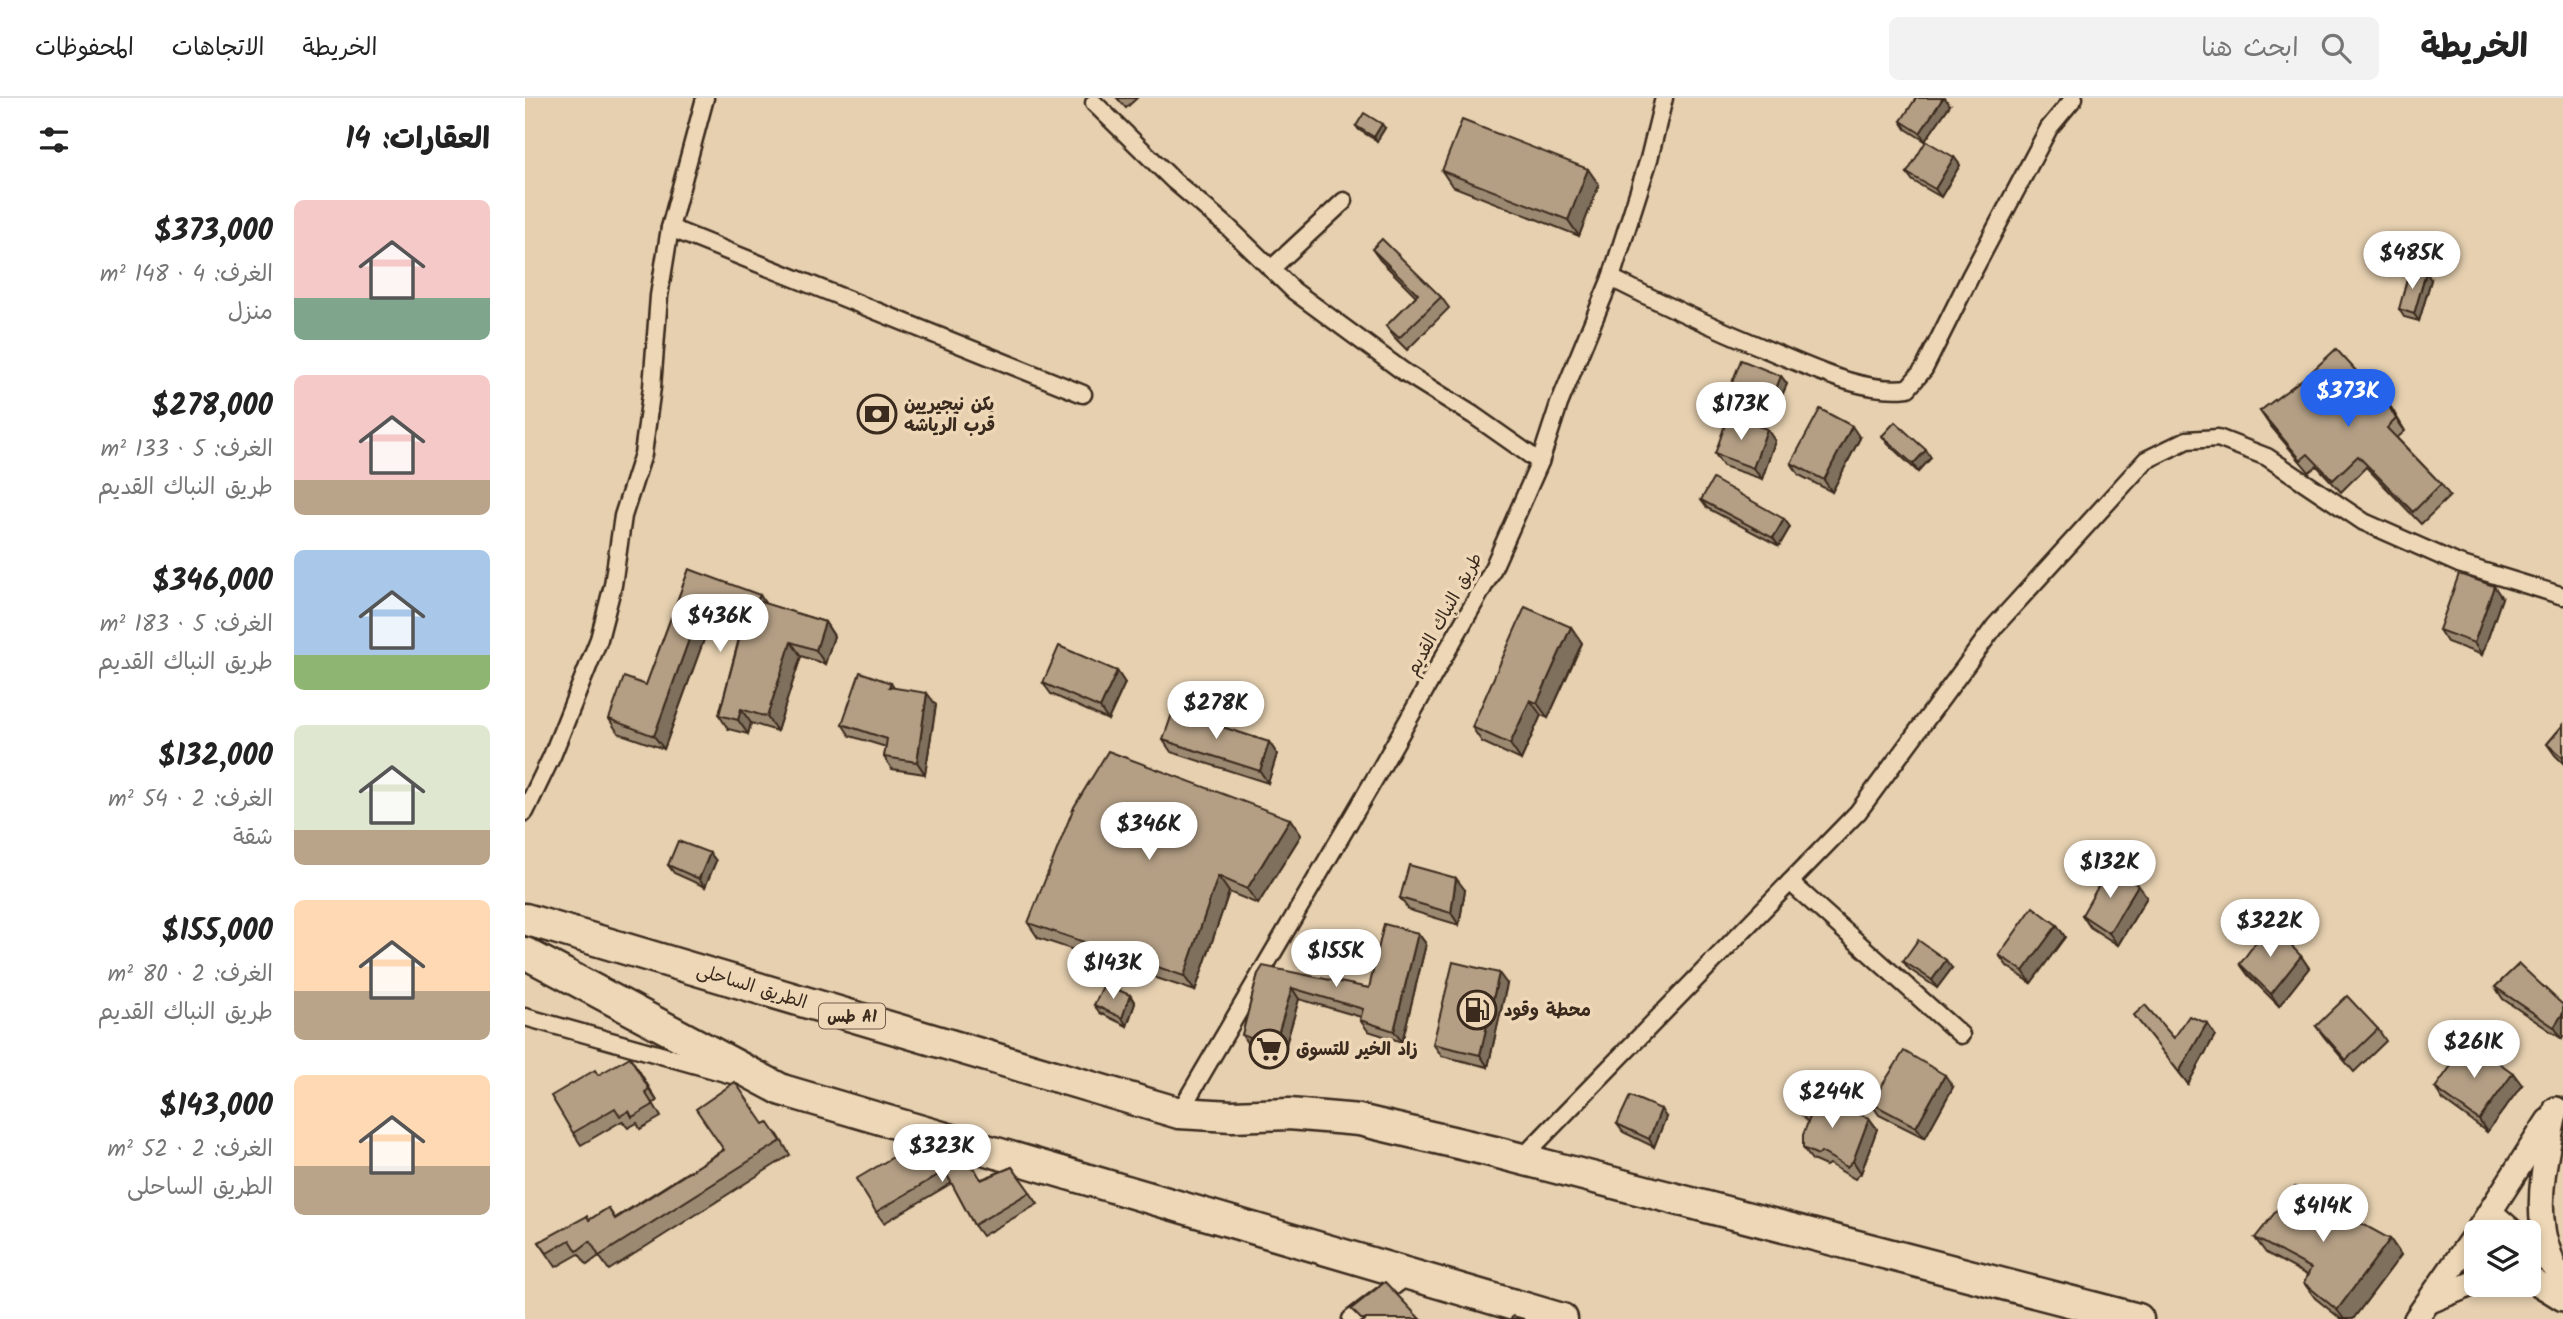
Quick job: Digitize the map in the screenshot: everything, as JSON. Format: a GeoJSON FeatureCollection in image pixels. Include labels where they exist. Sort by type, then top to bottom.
{"type":"FeatureCollection","features":[{"type":"Feature","properties":{"kind":"highway","name":"الطريق الساحلى"},"geometry":{"type":"LineString","coordinates":[[525,919],[1179,1113],[1232,1116],[1289,1114],[1359,1120],[1521,1159],[2138,1319]]}},
{"type":"Feature","properties":{"kind":"highway"},"geometry":{"type":"LineString","coordinates":[[525,953],[782,1090],[1562,1319]]}},
{"type":"Feature","properties":{"kind":"main road"},"geometry":{"type":"LineString","coordinates":[[2485,1220],[2560,1103]]}},
{"type":"Feature","properties":{"kind":"main road"},"geometry":{"type":"LineString","coordinates":[[2558,1272],[2543,1230],[2542,1210],[2546,1156],[2560,1103]]}},
{"type":"Feature","properties":{"kind":"main road"},"geometry":{"type":"LineString","coordinates":[[2490,1212],[2499,1220]]}},
{"type":"Feature","properties":{"kind":"main road"},"geometry":{"type":"LineString","coordinates":[[2423,1310],[2464,1250]]}},
{"type":"Feature","properties":{"kind":"main road"},"geometry":{"type":"LineString","coordinates":[[2541,1256],[2558,1272]]}},
{"type":"Feature","properties":{"kind":"main road"},"geometry":{"type":"LineString","coordinates":[[2423,1310],[2464,1288]]}},
{"type":"Feature","properties":{"kind":"main road"},"geometry":{"type":"LineString","coordinates":[[2541,1288],[2563,1299]]}},
{"type":"Feature","properties":{"kind":"street"},"geometry":{"type":"LineString","coordinates":[[525,812],[552,756],[599,639],[613,585],[623,516],[643,454],[653,387],[659,296],[670,228],[705,98]]}},
{"type":"Feature","properties":{"kind":"street","name":"طريق النباك القديم"},"geometry":{"type":"LineString","coordinates":[[1179,1113],[1374,780],[1490,575],[1540,462],[1559,404],[1611,278],[1649,159],[1664,98]]}},
{"type":"Feature","properties":{"kind":"street"},"geometry":{"type":"LineString","coordinates":[[1611,278],[1664,305],[1819,371],[1877,388],[1908,388],[1924,369],[2049,128],[2074,98]]}},
{"type":"Feature","properties":{"kind":"street"},"geometry":{"type":"LineString","coordinates":[[1094,103],[1294,291],[1404,372],[1473,415],[1540,462]]}},
{"type":"Feature","properties":{"kind":"street"},"geometry":{"type":"LineString","coordinates":[[1271,269],[1344,201]]}},
{"type":"Feature","properties":{"kind":"street"},"geometry":{"type":"LineString","coordinates":[[670,228],[1083,394]]}},
{"type":"Feature","properties":{"kind":"street"},"geometry":{"type":"LineString","coordinates":[[1521,1159],[1858,812],[1995,626],[2146,460],[2187,440],[2218,438],[2267,457],[2364,522],[2459,564],[2563,596]]}},
{"type":"Feature","properties":{"kind":"street"},"geometry":{"type":"LineString","coordinates":[[1790,882],[1961,1035]]}},
{"type":"Feature","properties":{"kind":"street"},"geometry":{"type":"LineString","coordinates":[[525,1017],[782,1090]]}},
{"type":"Feature","properties":{"kind":"street"},"geometry":{"type":"LineString","coordinates":[[1351,1319],[1411,1274]]}},
{"type":"Feature","properties":{"kind":"building"},"geometry":{"type":"Polygon","coordinates":[[[1916,98],[1943,98],[1920,133],[1901,121],[1916,98]]]}},
{"type":"Feature","properties":{"kind":"building"},"geometry":{"type":"Polygon","coordinates":[[[1364,113],[1382,124],[1374,137],[1356,126],[1364,113]]]}},
{"type":"Feature","properties":{"kind":"building"},"geometry":{"type":"Polygon","coordinates":[[[1462,120],[1588,169],[1568,220],[1442,171],[1462,120]]]}},
{"type":"Feature","properties":{"kind":"building"},"geometry":{"type":"Polygon","coordinates":[[[1926,141],[1954,157],[1935,189],[1907,173],[1926,141]]]}},
{"type":"Feature","properties":{"kind":"building"},"geometry":{"type":"Polygon","coordinates":[[[1382,239],[1441,297],[1399,338],[1386,326],[1418,294],[1372,249],[1382,239]]]}},
{"type":"Feature","properties":{"kind":"building"},"geometry":{"type":"Polygon","coordinates":[[[2410,268],[2426,272],[2414,314],[2399,309],[2410,268]]]}},
{"type":"Feature","properties":{"kind":"building"},"geometry":{"type":"Polygon","coordinates":[[[2336,349],[2382,399],[2384,397],[2396,419],[2387,428],[2441,484],[2413,512],[2358,456],[2333,480],[2308,454],[2301,460],[2260,411],[2309,374],[2336,349]]]}},
{"type":"Feature","properties":{"kind":"building"},"geometry":{"type":"Polygon","coordinates":[[[1741,360],[1781,376],[1771,401],[1731,385],[1741,360]]]}},
{"type":"Feature","properties":{"kind":"building"},"geometry":{"type":"Polygon","coordinates":[[[1820,409],[1852,426],[1824,480],[1791,463],[1820,409]]]}},
{"type":"Feature","properties":{"kind":"building"},"geometry":{"type":"Polygon","coordinates":[[[1728,416],[1767,429],[1753,468],[1715,454],[1728,416]]]}},
{"type":"Feature","properties":{"kind":"building"},"geometry":{"type":"Polygon","coordinates":[[[1895,422],[1926,450],[1913,464],[1882,436],[1895,422]]]}},
{"type":"Feature","properties":{"kind":"building"},"geometry":{"type":"Polygon","coordinates":[[[1713,479],[1784,519],[1773,538],[1701,500],[1713,479]]]}},
{"type":"Feature","properties":{"kind":"building"},"geometry":{"type":"Polygon","coordinates":[[[689,569],[760,595],[757,601],[825,622],[816,650],[791,642],[767,717],[741,709],[738,720],[719,715],[746,614],[704,598],[654,736],[609,719],[624,677],[646,685],[689,569]]]}},
{"type":"Feature","properties":{"kind":"building"},"geometry":{"type":"Polygon","coordinates":[[[2459,574],[2494,586],[2474,643],[2439,630],[2459,574]]]}},
{"type":"Feature","properties":{"kind":"building"},"geometry":{"type":"Polygon","coordinates":[[[1525,607],[1571,627],[1537,703],[1530,700],[1510,744],[1472,727],[1525,607]]]}},
{"type":"Feature","properties":{"kind":"building"},"geometry":{"type":"Polygon","coordinates":[[[1059,646],[1117,671],[1100,708],[1043,683],[1059,646]]]}},
{"type":"Feature","properties":{"kind":"building"},"geometry":{"type":"Polygon","coordinates":[[[860,672],[891,683],[889,687],[927,693],[917,762],[884,757],[887,739],[842,724],[860,672]]]}},
{"type":"Feature","properties":{"kind":"building"},"geometry":{"type":"Polygon","coordinates":[[[1173,711],[1269,742],[1260,771],[1163,740],[1173,711]]]}},
{"type":"Feature","properties":{"kind":"building"},"geometry":{"type":"Polygon","coordinates":[[[2563,725],[2563,758],[2547,744],[2563,725]]]}},
{"type":"Feature","properties":{"kind":"building"},"geometry":{"type":"Polygon","coordinates":[[[1108,751],[1290,819],[1247,889],[1218,876],[1184,976],[1028,923],[1074,807],[1108,751]]]}},
{"type":"Feature","properties":{"kind":"building"},"geometry":{"type":"Polygon","coordinates":[[[678,841],[710,853],[699,879],[668,865],[678,841]]]}},
{"type":"Feature","properties":{"kind":"building"},"geometry":{"type":"Polygon","coordinates":[[[1409,865],[1456,878],[1451,913],[1400,898],[1409,865]]]}},
{"type":"Feature","properties":{"kind":"building"},"geometry":{"type":"Polygon","coordinates":[[[2108,869],[2138,885],[2109,933],[2082,915],[2108,869]]]}},
{"type":"Feature","properties":{"kind":"building"},"geometry":{"type":"Polygon","coordinates":[[[2033,907],[2057,925],[2023,971],[1999,955],[2033,907]]]}},
{"type":"Feature","properties":{"kind":"building"},"geometry":{"type":"Polygon","coordinates":[[[2270,923],[2301,956],[2271,994],[2240,964],[2270,923]]]}},
{"type":"Feature","properties":{"kind":"building"},"geometry":{"type":"Polygon","coordinates":[[[1384,924],[1418,933],[1394,1031],[1360,1020],[1363,1009],[1292,988],[1274,1047],[1242,1035],[1258,974],[1263,966],[1369,988],[1384,924]]]}},
{"type":"Feature","properties":{"kind":"building"},"geometry":{"type":"Polygon","coordinates":[[[1918,940],[1946,960],[1932,980],[1903,961],[1918,940]]]}},
{"type":"Feature","properties":{"kind":"building","name":"محطة وقود"},"geometry":{"type":"Polygon","coordinates":[[[1453,962],[1499,973],[1480,1055],[1433,1044],[1453,962]]]}},
{"type":"Feature","properties":{"kind":"building"},"geometry":{"type":"Polygon","coordinates":[[[2519,964],[2563,1005],[2563,1013],[2554,1027],[2495,987],[2519,964]]]}},
{"type":"Feature","properties":{"kind":"building"},"geometry":{"type":"Polygon","coordinates":[[[1104,984],[1130,995],[1122,1018],[1094,1005],[1104,984]]]}},
{"type":"Feature","properties":{"kind":"building"},"geometry":{"type":"Polygon","coordinates":[[[2347,996],[2378,1029],[2346,1060],[2316,1026],[2347,996]]]}},
{"type":"Feature","properties":{"kind":"building"},"geometry":{"type":"Polygon","coordinates":[[[2145,1005],[2174,1038],[2189,1016],[2207,1023],[2179,1072],[2134,1015],[2145,1005]]]}},
{"type":"Feature","properties":{"kind":"building"},"geometry":{"type":"Polygon","coordinates":[[[2469,1041],[2513,1073],[2479,1120],[2435,1088],[2469,1041]]]}},
{"type":"Feature","properties":{"kind":"building"},"geometry":{"type":"Polygon","coordinates":[[[1904,1051],[1945,1075],[1916,1127],[1871,1103],[1904,1051]]]}},
{"type":"Feature","properties":{"kind":"building"},"geometry":{"type":"Polygon","coordinates":[[[630,1057],[649,1089],[645,1092],[653,1105],[632,1117],[629,1111],[620,1116],[615,1108],[573,1133],[551,1096],[595,1070],[598,1075],[630,1057]]]}},
{"type":"Feature","properties":{"kind":"building"},"geometry":{"type":"Polygon","coordinates":[[[735,1082],[764,1124],[768,1122],[781,1141],[599,1256],[590,1241],[577,1251],[570,1240],[547,1253],[539,1242],[587,1216],[589,1220],[608,1208],[615,1219],[724,1150],[696,1109],[735,1082]]]}},
{"type":"Feature","properties":{"kind":"building"},"geometry":{"type":"Polygon","coordinates":[[[1802,1093],[1869,1118],[1853,1161],[1847,1167],[1821,1152],[1818,1155],[1803,1148],[1803,1135],[1810,1117],[1798,1110],[1802,1093]]]}},
{"type":"Feature","properties":{"kind":"building"},"geometry":{"type":"Polygon","coordinates":[[[1630,1096],[1661,1109],[1649,1139],[1617,1124],[1630,1096]]]}},
{"type":"Feature","properties":{"kind":"building"},"geometry":{"type":"Polygon","coordinates":[[[905,1150],[975,1169],[981,1180],[1012,1167],[1030,1192],[974,1225],[945,1171],[876,1212],[856,1179],[905,1150]]]}},
{"type":"Feature","properties":{"kind":"building"},"geometry":{"type":"Polygon","coordinates":[[[2295,1187],[2390,1239],[2337,1310],[2304,1283],[2311,1268],[2255,1238],[2295,1187]]]}},
{"type":"Feature","properties":{"kind":"building"},"geometry":{"type":"Polygon","coordinates":[[[1385,1282],[1420,1319],[1361,1319],[1351,1309],[1385,1282]]]}},
{"type":"Feature","properties":{"kind":"place","name":"يكن نيجيريين قرب الرياشه"},"geometry":{"type":"Point","coordinates":[877,414]}},
{"type":"Feature","properties":{"kind":"place","name":"محطة وقود"},"geometry":{"type":"Point","coordinates":[1477,1010]}},
{"type":"Feature","properties":{"kind":"place","name":"زاد الخير للتسوق"},"geometry":{"type":"Point","coordinates":[1269,1049]}}]}
